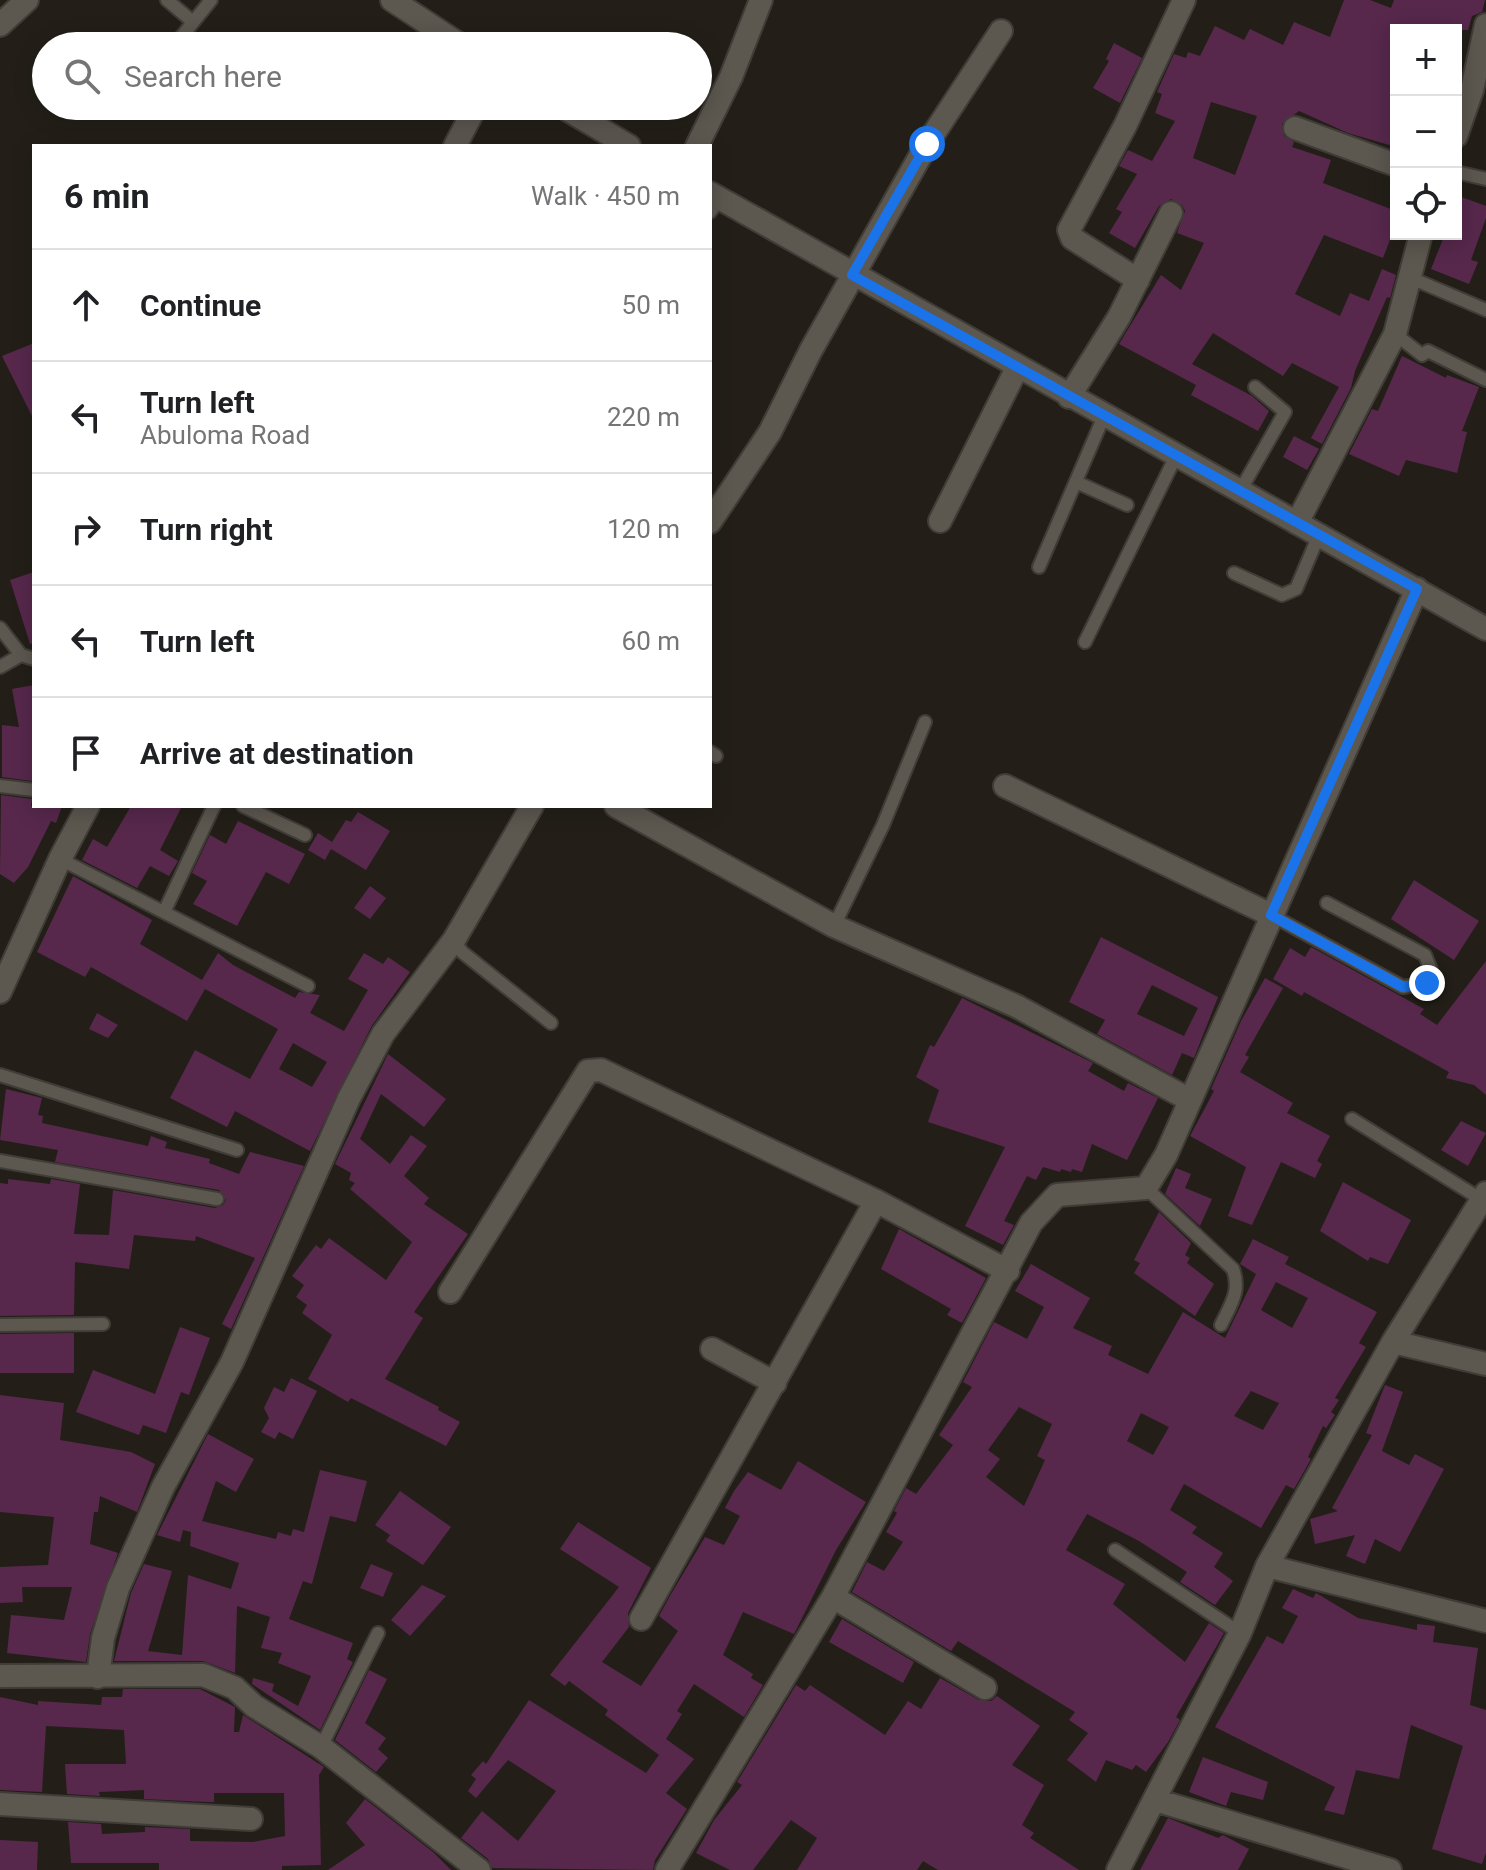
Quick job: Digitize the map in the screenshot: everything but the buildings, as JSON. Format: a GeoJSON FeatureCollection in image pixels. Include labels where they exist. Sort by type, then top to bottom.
{"type":"FeatureCollection","features":[{"type":"Feature","properties":{"kind":"street"},"geometry":{"type":"LineString","coordinates":[[0,25],[27,0]]}},
{"type":"Feature","properties":{"kind":"street"},"geometry":{"type":"LineString","coordinates":[[392,0],[441,32]]}},
{"type":"Feature","properties":{"kind":"street"},"geometry":{"type":"LineString","coordinates":[[712,116],[731,77],[761,0]]}},
{"type":"Feature","properties":{"kind":"street"},"geometry":{"type":"LineString","coordinates":[[1138,280],[1072,238],[1069,230],[1125,126],[1184,0]]}},
{"type":"Feature","properties":{"kind":"street"},"geometry":{"type":"LineString","coordinates":[[1462,119],[1472,90],[1486,25]]}},
{"type":"Feature","properties":{"kind":"street"},"geometry":{"type":"LineString","coordinates":[[712,519],[770,432],[852,275],[927,144],[1001,31]]}},
{"type":"Feature","properties":{"kind":"street"},"geometry":{"type":"LineString","coordinates":[[456,144],[469,120]]}},
{"type":"Feature","properties":{"kind":"street"},"geometry":{"type":"LineString","coordinates":[[585,120],[626,144]]}},
{"type":"Feature","properties":{"kind":"street"},"geometry":{"type":"LineString","coordinates":[[698,144],[710,120]]}},
{"type":"Feature","properties":{"kind":"street"},"geometry":{"type":"LineString","coordinates":[[1295,128],[1390,163]]}},
{"type":"Feature","properties":{"kind":"street"},"geometry":{"type":"LineString","coordinates":[[713,201],[852,275],[1486,629]]}},
{"type":"Feature","properties":{"kind":"street"},"geometry":{"type":"LineString","coordinates":[[1069,397],[1119,317],[1171,213]]}},
{"type":"Feature","properties":{"kind":"street"},"geometry":{"type":"LineString","coordinates":[[1297,523],[1395,334],[1420,240]]}},
{"type":"Feature","properties":{"kind":"street"},"geometry":{"type":"LineString","coordinates":[[940,521],[1017,368]]}},
{"type":"Feature","properties":{"kind":"street"},"geometry":{"type":"LineString","coordinates":[[667,1870],[833,1597],[1031,1223],[1057,1195],[1146,1188],[1166,1155],[1417,589]]}},
{"type":"Feature","properties":{"kind":"street"},"geometry":{"type":"LineString","coordinates":[[1005,786],[1271,915]]}},
{"type":"Feature","properties":{"kind":"street"},"geometry":{"type":"LineString","coordinates":[[0,992],[60,859],[87,808]]}},
{"type":"Feature","properties":{"kind":"street"},"geometry":{"type":"LineString","coordinates":[[98,1677],[103,1638],[118,1588],[177,1461],[232,1362],[349,1098],[383,1034],[454,940],[531,808]]}},
{"type":"Feature","properties":{"kind":"street"},"geometry":{"type":"LineString","coordinates":[[620,808],[834,926],[1016,1006],[1190,1100]]}},
{"type":"Feature","properties":{"kind":"street"},"geometry":{"type":"LineString","coordinates":[[450,1292],[588,1071],[601,1070],[620,1076],[876,1201],[1008,1271]]}},
{"type":"Feature","properties":{"kind":"street"},"geometry":{"type":"LineString","coordinates":[[1118,1870],[1240,1633],[1267,1566],[1393,1342],[1484,1196]]}},
{"type":"Feature","properties":{"kind":"street"},"geometry":{"type":"LineString","coordinates":[[641,1619],[876,1201]]}},
{"type":"Feature","properties":{"kind":"street"},"geometry":{"type":"LineString","coordinates":[[1393,1342],[1486,1364]]}},
{"type":"Feature","properties":{"kind":"street"},"geometry":{"type":"LineString","coordinates":[[712,1349],[775,1383]]}},
{"type":"Feature","properties":{"kind":"street"},"geometry":{"type":"LineString","coordinates":[[1267,1566],[1486,1621]]}},
{"type":"Feature","properties":{"kind":"street"},"geometry":{"type":"LineString","coordinates":[[833,1597],[985,1688]]}},
{"type":"Feature","properties":{"kind":"street"},"geometry":{"type":"LineString","coordinates":[[0,1676],[203,1675],[235,1688],[254,1706],[321,1747],[479,1870]]}},
{"type":"Feature","properties":{"kind":"street"},"geometry":{"type":"LineString","coordinates":[[1155,1800],[1332,1863],[1390,1870]]}},
{"type":"Feature","properties":{"kind":"street"},"geometry":{"type":"LineString","coordinates":[[0,1804],[251,1819]]}},
{"type":"Feature","properties":{"kind":"lane"},"geometry":{"type":"LineString","coordinates":[[167,0],[193,22]]}},
{"type":"Feature","properties":{"kind":"lane"},"geometry":{"type":"LineString","coordinates":[[185,32],[211,0]]}},
{"type":"Feature","properties":{"kind":"lane"},"geometry":{"type":"LineString","coordinates":[[1462,173],[1486,179]]}},
{"type":"Feature","properties":{"kind":"lane"},"geometry":{"type":"LineString","coordinates":[[1411,278],[1486,310]]}},
{"type":"Feature","properties":{"kind":"lane"},"geometry":{"type":"LineString","coordinates":[[1395,334],[1413,351],[1422,355],[1428,351],[1486,380]]}},
{"type":"Feature","properties":{"kind":"lane"},"geometry":{"type":"LineString","coordinates":[[1240,491],[1284,418],[1282,406],[1255,387]]}},
{"type":"Feature","properties":{"kind":"lane"},"geometry":{"type":"LineString","coordinates":[[1039,567],[1104,416]]}},
{"type":"Feature","properties":{"kind":"lane"},"geometry":{"type":"LineString","coordinates":[[1085,642],[1176,456]]}},
{"type":"Feature","properties":{"kind":"lane"},"geometry":{"type":"LineString","coordinates":[[1076,482],[1127,505]]}},
{"type":"Feature","properties":{"kind":"lane"},"geometry":{"type":"LineString","coordinates":[[1234,573],[1282,595],[1289,594],[1296,589],[1319,535]]}},
{"type":"Feature","properties":{"kind":"lane"},"geometry":{"type":"LineString","coordinates":[[0,628],[28,657],[0,667]]}},
{"type":"Feature","properties":{"kind":"lane"},"geometry":{"type":"LineString","coordinates":[[834,926],[883,825],[925,722]]}},
{"type":"Feature","properties":{"kind":"lane"},"geometry":{"type":"LineString","coordinates":[[0,786],[32,790]]}},
{"type":"Feature","properties":{"kind":"lane"},"geometry":{"type":"LineString","coordinates":[[165,910],[213,808]]}},
{"type":"Feature","properties":{"kind":"lane"},"geometry":{"type":"LineString","coordinates":[[247,808],[305,835]]}},
{"type":"Feature","properties":{"kind":"lane"},"geometry":{"type":"LineString","coordinates":[[60,859],[165,910],[308,986]]}},
{"type":"Feature","properties":{"kind":"lane"},"geometry":{"type":"LineString","coordinates":[[1271,915],[1403,987],[1427,983],[1431,970],[1425,955],[1327,903]]}},
{"type":"Feature","properties":{"kind":"lane"},"geometry":{"type":"LineString","coordinates":[[454,940],[462,952],[551,1023]]}},
{"type":"Feature","properties":{"kind":"lane"},"geometry":{"type":"LineString","coordinates":[[0,1075],[237,1150]]}},
{"type":"Feature","properties":{"kind":"lane"},"geometry":{"type":"LineString","coordinates":[[1352,1119],[1484,1196]]}},
{"type":"Feature","properties":{"kind":"lane"},"geometry":{"type":"LineString","coordinates":[[0,1161],[217,1199]]}},
{"type":"Feature","properties":{"kind":"lane"},"geometry":{"type":"LineString","coordinates":[[1146,1188],[1233,1269],[1238,1284],[1236,1294],[1221,1325]]}},
{"type":"Feature","properties":{"kind":"lane"},"geometry":{"type":"LineString","coordinates":[[0,1325],[103,1324]]}},
{"type":"Feature","properties":{"kind":"lane"},"geometry":{"type":"LineString","coordinates":[[1115,1550],[1240,1633]]}},
{"type":"Feature","properties":{"kind":"lane"},"geometry":{"type":"LineString","coordinates":[[321,1747],[378,1633]]}},
{"type":"Feature","properties":{"kind":"route"},"geometry":{"type":"LineString","coordinates":[[927,144],[852,275],[1417,589],[1271,915],[1403,987],[1412,988],[1427,983]]}}]}
